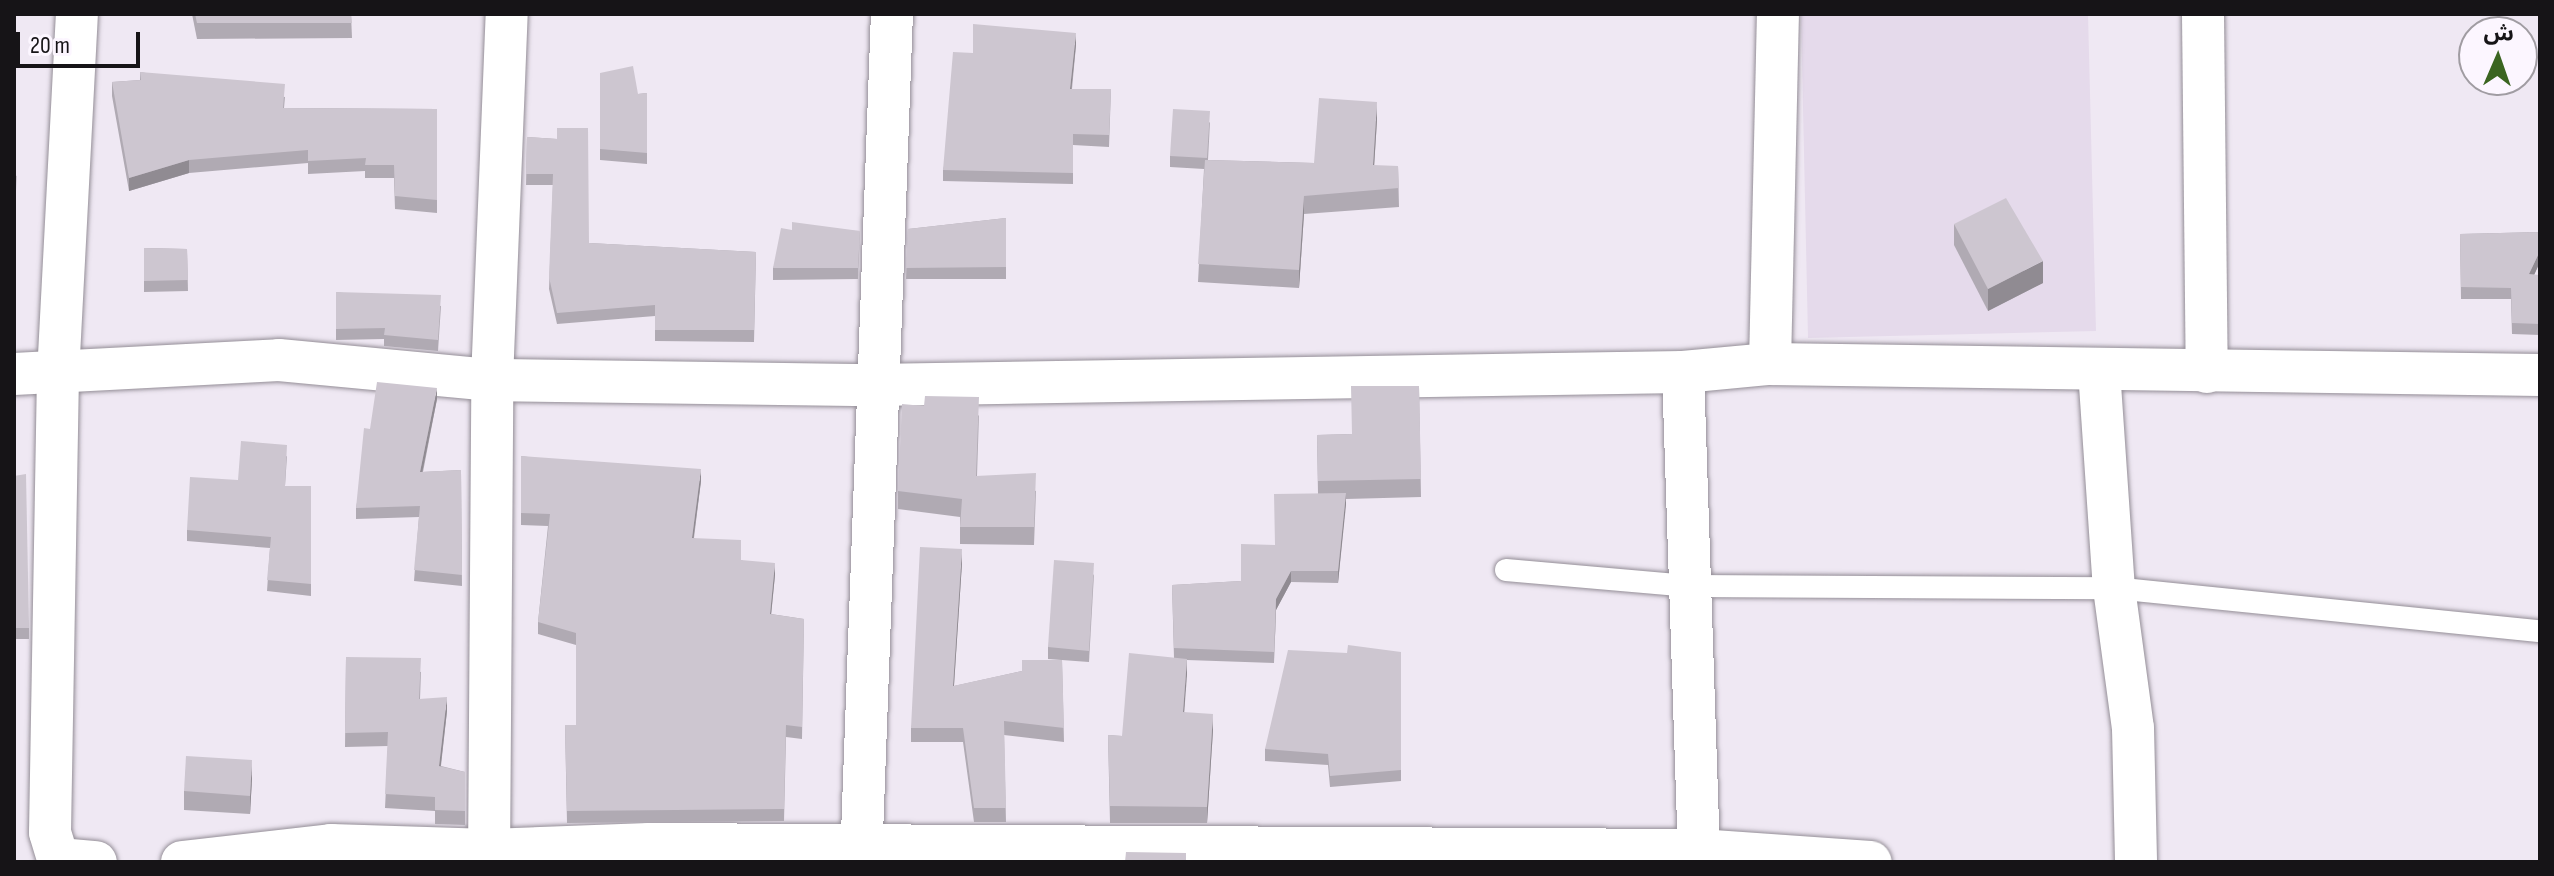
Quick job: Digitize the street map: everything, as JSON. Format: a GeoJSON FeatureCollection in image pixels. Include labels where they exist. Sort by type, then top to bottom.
{"type":"FeatureCollection","features":[{"type":"Feature","properties":{"kind":"street"},"geometry":{"type":"LineString","coordinates":[[55,850],[58,375],[77,14]]}},
{"type":"Feature","properties":{"kind":"street"},"geometry":{"type":"LineString","coordinates":[[490,856],[492,380],[507,14]]}},
{"type":"Feature","properties":{"kind":"street"},"geometry":{"type":"LineString","coordinates":[[861,854],[873,385],[892,14]]}},
{"type":"Feature","properties":{"kind":"street"},"geometry":{"type":"LineString","coordinates":[[1770,364],[1778,14]]}},
{"type":"Feature","properties":{"kind":"street"},"geometry":{"type":"LineString","coordinates":[[2203,14],[2207,372]]}},
{"type":"Feature","properties":{"kind":"street"},"geometry":{"type":"LineString","coordinates":[[14,374],[58,375],[279,360],[492,380],[873,385],[1683,372],[1770,364],[2540,375]]}},
{"type":"Feature","properties":{"kind":"street"},"geometry":{"type":"LineString","coordinates":[[2099,370],[2114,588],[2133,728],[2136,862]]}},
{"type":"Feature","properties":{"kind":"street"},"geometry":{"type":"LineString","coordinates":[[1683,372],[1699,856]]}},
{"type":"Feature","properties":{"kind":"street"},"geometry":{"type":"LineString","coordinates":[[182,862],[331,845],[490,856],[1699,856],[1871,862]]}},
{"type":"Feature","properties":{"kind":"lane"},"geometry":{"type":"LineString","coordinates":[[1506,570],[1690,586],[2114,588],[2540,631]]}},
{"type":"Feature","properties":{"kind":"shaded area"},"geometry":{"type":"Polygon","coordinates":[[[1801,14],[2088,14],[2096,331],[1808,338],[1801,14]]]}},
{"type":"Feature","properties":{"kind":"building"},"geometry":{"type":"Polygon","coordinates":[[[195,14],[351,14],[352,23],[197,23],[195,14]]]}},
{"type":"Feature","properties":{"kind":"building"},"geometry":{"type":"Polygon","coordinates":[[[973,24],[1076,33],[1070,89],[1111,89],[1109,135],[1073,134],[1073,173],[943,170],[953,52],[973,53],[973,24]]]}},
{"type":"Feature","properties":{"kind":"building"},"geometry":{"type":"Polygon","coordinates":[[[633,66],[638,94],[647,93],[647,153],[600,149],[600,73],[633,66]]]}},
{"type":"Feature","properties":{"kind":"building"},"geometry":{"type":"Polygon","coordinates":[[[140,72],[285,84],[283,108],[437,109],[437,200],[395,196],[394,165],[365,165],[366,158],[308,161],[308,150],[189,160],[129,178],[112,82],[141,80],[140,72]]]}},
{"type":"Feature","properties":{"kind":"building"},"geometry":{"type":"Polygon","coordinates":[[[1319,98],[1377,102],[1373,165],[1398,166],[1399,188],[1304,196],[1299,270],[1198,264],[1205,160],[1314,163],[1319,98]]]}},
{"type":"Feature","properties":{"kind":"building"},"geometry":{"type":"Polygon","coordinates":[[[1173,109],[1210,111],[1207,158],[1170,156],[1173,109]]]}},
{"type":"Feature","properties":{"kind":"building"},"geometry":{"type":"Polygon","coordinates":[[[557,128],[588,128],[589,243],[756,252],[754,330],[655,330],[655,305],[557,313],[549,277],[553,174],[526,174],[527,137],[557,139],[557,128]]]}},
{"type":"Feature","properties":{"kind":"building"},"geometry":{"type":"Polygon","coordinates":[[[14,175],[17,176],[14,220],[14,175]]]}},
{"type":"Feature","properties":{"kind":"building"},"geometry":{"type":"Polygon","coordinates":[[[2006,198],[2043,261],[1988,289],[1954,224],[2006,198]]]}},
{"type":"Feature","properties":{"kind":"building"},"geometry":{"type":"Polygon","coordinates":[[[1006,218],[1006,267],[906,268],[908,229],[1006,218]]]}},
{"type":"Feature","properties":{"kind":"building"},"geometry":{"type":"Polygon","coordinates":[[[792,222],[860,231],[858,268],[773,268],[781,228],[792,230],[792,222]]]}},
{"type":"Feature","properties":{"kind":"building"},"geometry":{"type":"Polygon","coordinates":[[[2540,232],[2540,251],[2529,274],[2540,275],[2540,324],[2512,323],[2511,288],[2461,287],[2460,234],[2540,232]]]}},
{"type":"Feature","properties":{"kind":"building"},"geometry":{"type":"Polygon","coordinates":[[[144,248],[187,249],[188,280],[144,281],[144,248]]]}},
{"type":"Feature","properties":{"kind":"building"},"geometry":{"type":"Polygon","coordinates":[[[336,292],[441,295],[438,340],[384,335],[385,328],[336,329],[336,292]]]}},
{"type":"Feature","properties":{"kind":"building"},"geometry":{"type":"Polygon","coordinates":[[[377,382],[437,388],[420,472],[461,470],[462,575],[414,570],[420,506],[356,508],[364,428],[370,429],[377,382]]]}},
{"type":"Feature","properties":{"kind":"building"},"geometry":{"type":"Polygon","coordinates":[[[1351,386],[1419,386],[1421,479],[1318,481],[1317,435],[1352,434],[1351,386]]]}},
{"type":"Feature","properties":{"kind":"building"},"geometry":{"type":"Polygon","coordinates":[[[925,396],[979,397],[976,476],[1036,473],[1034,527],[960,527],[962,499],[898,491],[902,404],[924,406],[925,396]]]}},
{"type":"Feature","properties":{"kind":"building"},"geometry":{"type":"Polygon","coordinates":[[[241,441],[287,445],[285,486],[311,486],[311,584],[267,580],[271,537],[187,530],[190,477],[238,480],[241,441]]]}},
{"type":"Feature","properties":{"kind":"building"},"geometry":{"type":"Polygon","coordinates":[[[521,456],[701,469],[692,538],[741,540],[741,560],[775,563],[770,614],[804,619],[802,727],[786,725],[784,809],[567,811],[565,725],[576,725],[576,633],[538,622],[550,514],[521,513],[521,456]]]}},
{"type":"Feature","properties":{"kind":"building"},"geometry":{"type":"Polygon","coordinates":[[[26,474],[29,628],[14,628],[14,476],[26,474]]]}},
{"type":"Feature","properties":{"kind":"building"},"geometry":{"type":"Polygon","coordinates":[[[1346,493],[1338,571],[1291,571],[1276,599],[1274,652],[1174,648],[1172,585],[1241,581],[1241,544],[1275,545],[1274,494],[1346,493]]]}},
{"type":"Feature","properties":{"kind":"building"},"geometry":{"type":"Polygon","coordinates":[[[920,547],[962,549],[953,686],[1022,671],[1022,660],[1062,660],[1064,728],[1004,721],[1006,808],[974,808],[963,728],[911,728],[920,547]]]}},
{"type":"Feature","properties":{"kind":"building"},"geometry":{"type":"Polygon","coordinates":[[[1054,560],[1094,563],[1089,651],[1048,647],[1054,560]]]}},
{"type":"Feature","properties":{"kind":"building"},"geometry":{"type":"Polygon","coordinates":[[[1348,645],[1401,652],[1401,770],[1330,776],[1328,754],[1265,749],[1288,650],[1347,653],[1348,645]]]}},
{"type":"Feature","properties":{"kind":"building"},"geometry":{"type":"Polygon","coordinates":[[[1129,653],[1187,659],[1183,712],[1213,714],[1207,807],[1110,806],[1108,735],[1122,736],[1129,653]]]}},
{"type":"Feature","properties":{"kind":"building"},"geometry":{"type":"Polygon","coordinates":[[[346,657],[421,658],[419,699],[447,697],[439,766],[465,772],[465,811],[435,810],[435,797],[385,794],[388,732],[345,733],[346,657]]]}},
{"type":"Feature","properties":{"kind":"building"},"geometry":{"type":"Polygon","coordinates":[[[186,756],[252,760],[250,796],[184,791],[186,756]]]}},
{"type":"Feature","properties":{"kind":"building"},"geometry":{"type":"Polygon","coordinates":[[[1126,852],[1186,853],[1186,862],[1125,862],[1126,852]]]}}]}
